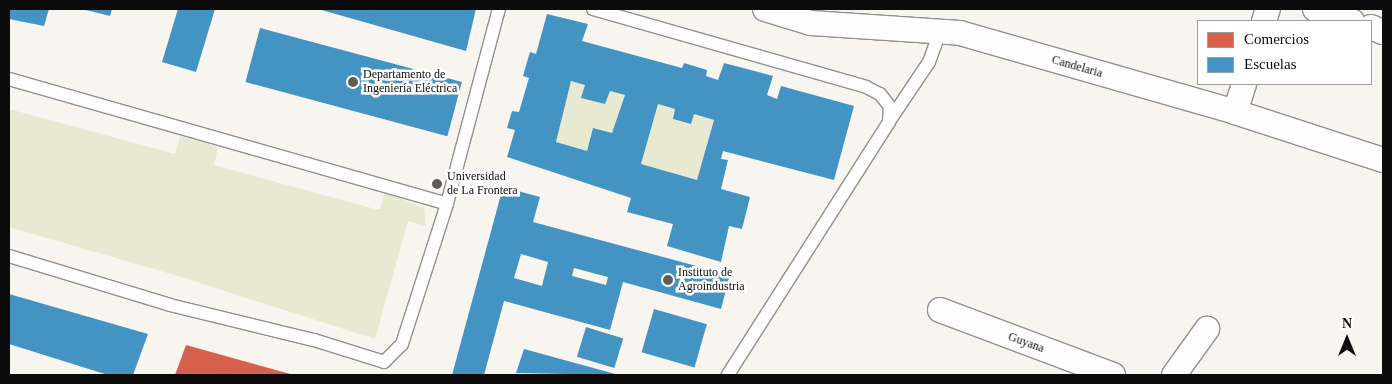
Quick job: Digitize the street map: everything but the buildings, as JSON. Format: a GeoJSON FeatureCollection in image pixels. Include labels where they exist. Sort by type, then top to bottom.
{"type":"FeatureCollection","features":[{"type":"Feature","properties":{"kind":"street","name":"Candelaria"},"geometry":{"type":"LineString","coordinates":[[765,9],[811,23],[960,33],[1235,112],[1383,160]]}},
{"type":"Feature","properties":{"kind":"street"},"geometry":{"type":"LineString","coordinates":[[1315,9],[1349,20]]}},
{"type":"Feature","properties":{"kind":"street"},"geometry":{"type":"LineString","coordinates":[[1235,112],[1244,85]]}},
{"type":"Feature","properties":{"kind":"street","name":"Guyana"},"geometry":{"type":"LineString","coordinates":[[940,310],[1113,375]]}},
{"type":"Feature","properties":{"kind":"street"},"geometry":{"type":"LineString","coordinates":[[1174,375],[1208,329]]}},
{"type":"Feature","properties":{"kind":"lane"},"geometry":{"type":"LineString","coordinates":[[9,256],[170,305],[314,340],[384,362],[402,344],[447,204],[499,9]]}},
{"type":"Feature","properties":{"kind":"lane"},"geometry":{"type":"LineString","coordinates":[[594,9],[866,87],[880,94],[890,107],[889,122]]}},
{"type":"Feature","properties":{"kind":"lane"},"geometry":{"type":"LineString","coordinates":[[728,375],[889,122],[930,62],[940,31]]}},
{"type":"Feature","properties":{"kind":"lane"},"geometry":{"type":"LineString","coordinates":[[9,79],[447,204]]}},
{"type":"Feature","properties":{"kind":"green space"},"geometry":{"type":"Polygon","coordinates":[[[571,81],[585,85],[581,98],[605,104],[610,91],[625,95],[612,133],[593,128],[587,151],[556,142],[571,81]]]}},
{"type":"Feature","properties":{"kind":"green space"},"geometry":{"type":"Polygon","coordinates":[[[658,104],[675,109],[673,119],[691,124],[694,114],[714,120],[697,180],[641,164],[658,104]]]}},
{"type":"Feature","properties":{"kind":"green space"},"geometry":{"type":"Polygon","coordinates":[[[9,109],[175,154],[180,136],[218,148],[214,165],[375,209],[380,209],[385,192],[424,208],[426,226],[408,221],[375,339],[178,276],[9,227],[9,109]]]}},
{"type":"Feature","properties":{"kind":"place","name":"Departamento de Ingeniería Eléctrica"},"geometry":{"type":"Point","coordinates":[353,82]}},
{"type":"Feature","properties":{"kind":"place","name":"Universidad de La Frontera"},"geometry":{"type":"Point","coordinates":[437,184]}},
{"type":"Feature","properties":{"kind":"place","name":"Instituto de Agroindustria"},"geometry":{"type":"Point","coordinates":[668,280]}}]}
